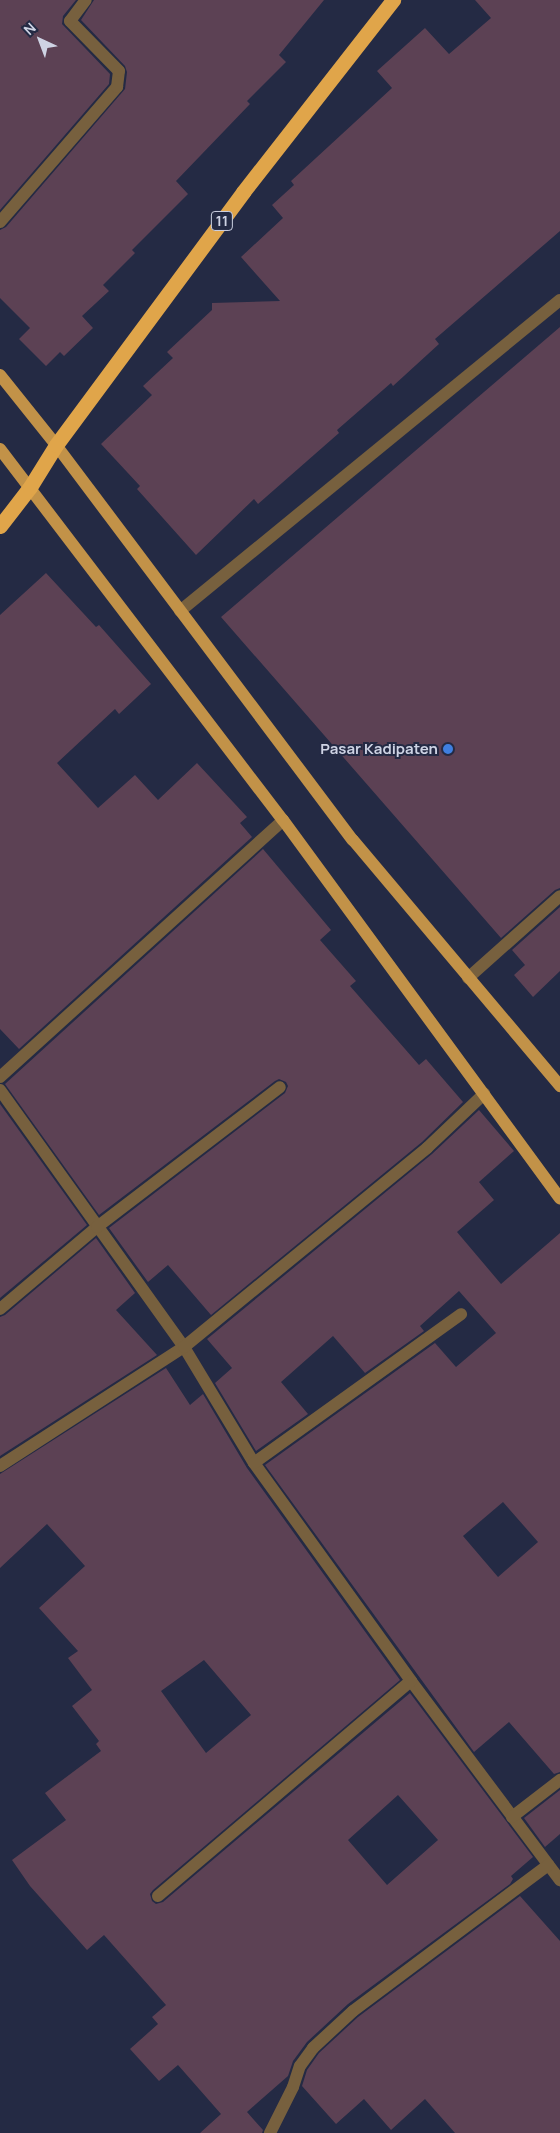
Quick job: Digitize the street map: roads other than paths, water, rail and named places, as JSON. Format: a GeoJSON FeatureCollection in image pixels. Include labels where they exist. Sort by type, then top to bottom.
{"type":"FeatureCollection","features":[{"type":"Feature","properties":{"kind":"highway","name":"11"},"geometry":{"type":"LineString","coordinates":[[0,526],[30,487],[56,445],[243,192],[393,0]]}},
{"type":"Feature","properties":{"kind":"main road"},"geometry":{"type":"LineString","coordinates":[[0,375],[56,445],[353,840],[560,1086]]}},
{"type":"Feature","properties":{"kind":"main road"},"geometry":{"type":"LineString","coordinates":[[0,449],[284,820],[560,1199]]}},
{"type":"Feature","properties":{"kind":"street"},"geometry":{"type":"LineString","coordinates":[[0,222],[117,87],[119,71],[70,21],[86,0]]}},
{"type":"Feature","properties":{"kind":"street"},"geometry":{"type":"LineString","coordinates":[[180,611],[560,300]]}},
{"type":"Feature","properties":{"kind":"street"},"geometry":{"type":"LineString","coordinates":[[0,1077],[284,820]]}},
{"type":"Feature","properties":{"kind":"street"},"geometry":{"type":"LineString","coordinates":[[468,978],[560,896]]}},
{"type":"Feature","properties":{"kind":"street"},"geometry":{"type":"LineString","coordinates":[[0,1309],[97,1227],[280,1087]]}},
{"type":"Feature","properties":{"kind":"street"},"geometry":{"type":"LineString","coordinates":[[0,1090],[184,1347],[254,1463],[411,1681],[560,1880]]}},
{"type":"Feature","properties":{"kind":"street"},"geometry":{"type":"LineString","coordinates":[[0,1466],[184,1347],[427,1148],[484,1094]]}},
{"type":"Feature","properties":{"kind":"street"},"geometry":{"type":"LineString","coordinates":[[254,1463],[461,1314]]}},
{"type":"Feature","properties":{"kind":"street"},"geometry":{"type":"LineString","coordinates":[[158,1896],[411,1681]]}},
{"type":"Feature","properties":{"kind":"street"},"geometry":{"type":"LineString","coordinates":[[512,1817],[560,1780]]}},
{"type":"Feature","properties":{"kind":"street"},"geometry":{"type":"LineString","coordinates":[[270,2133],[300,2066],[313,2048],[353,2011],[548,1865]]}},
{"type":"Feature","properties":{"kind":"place","name":"Pasar Kadipaten"},"geometry":{"type":"Point","coordinates":[448,749]}}]}
